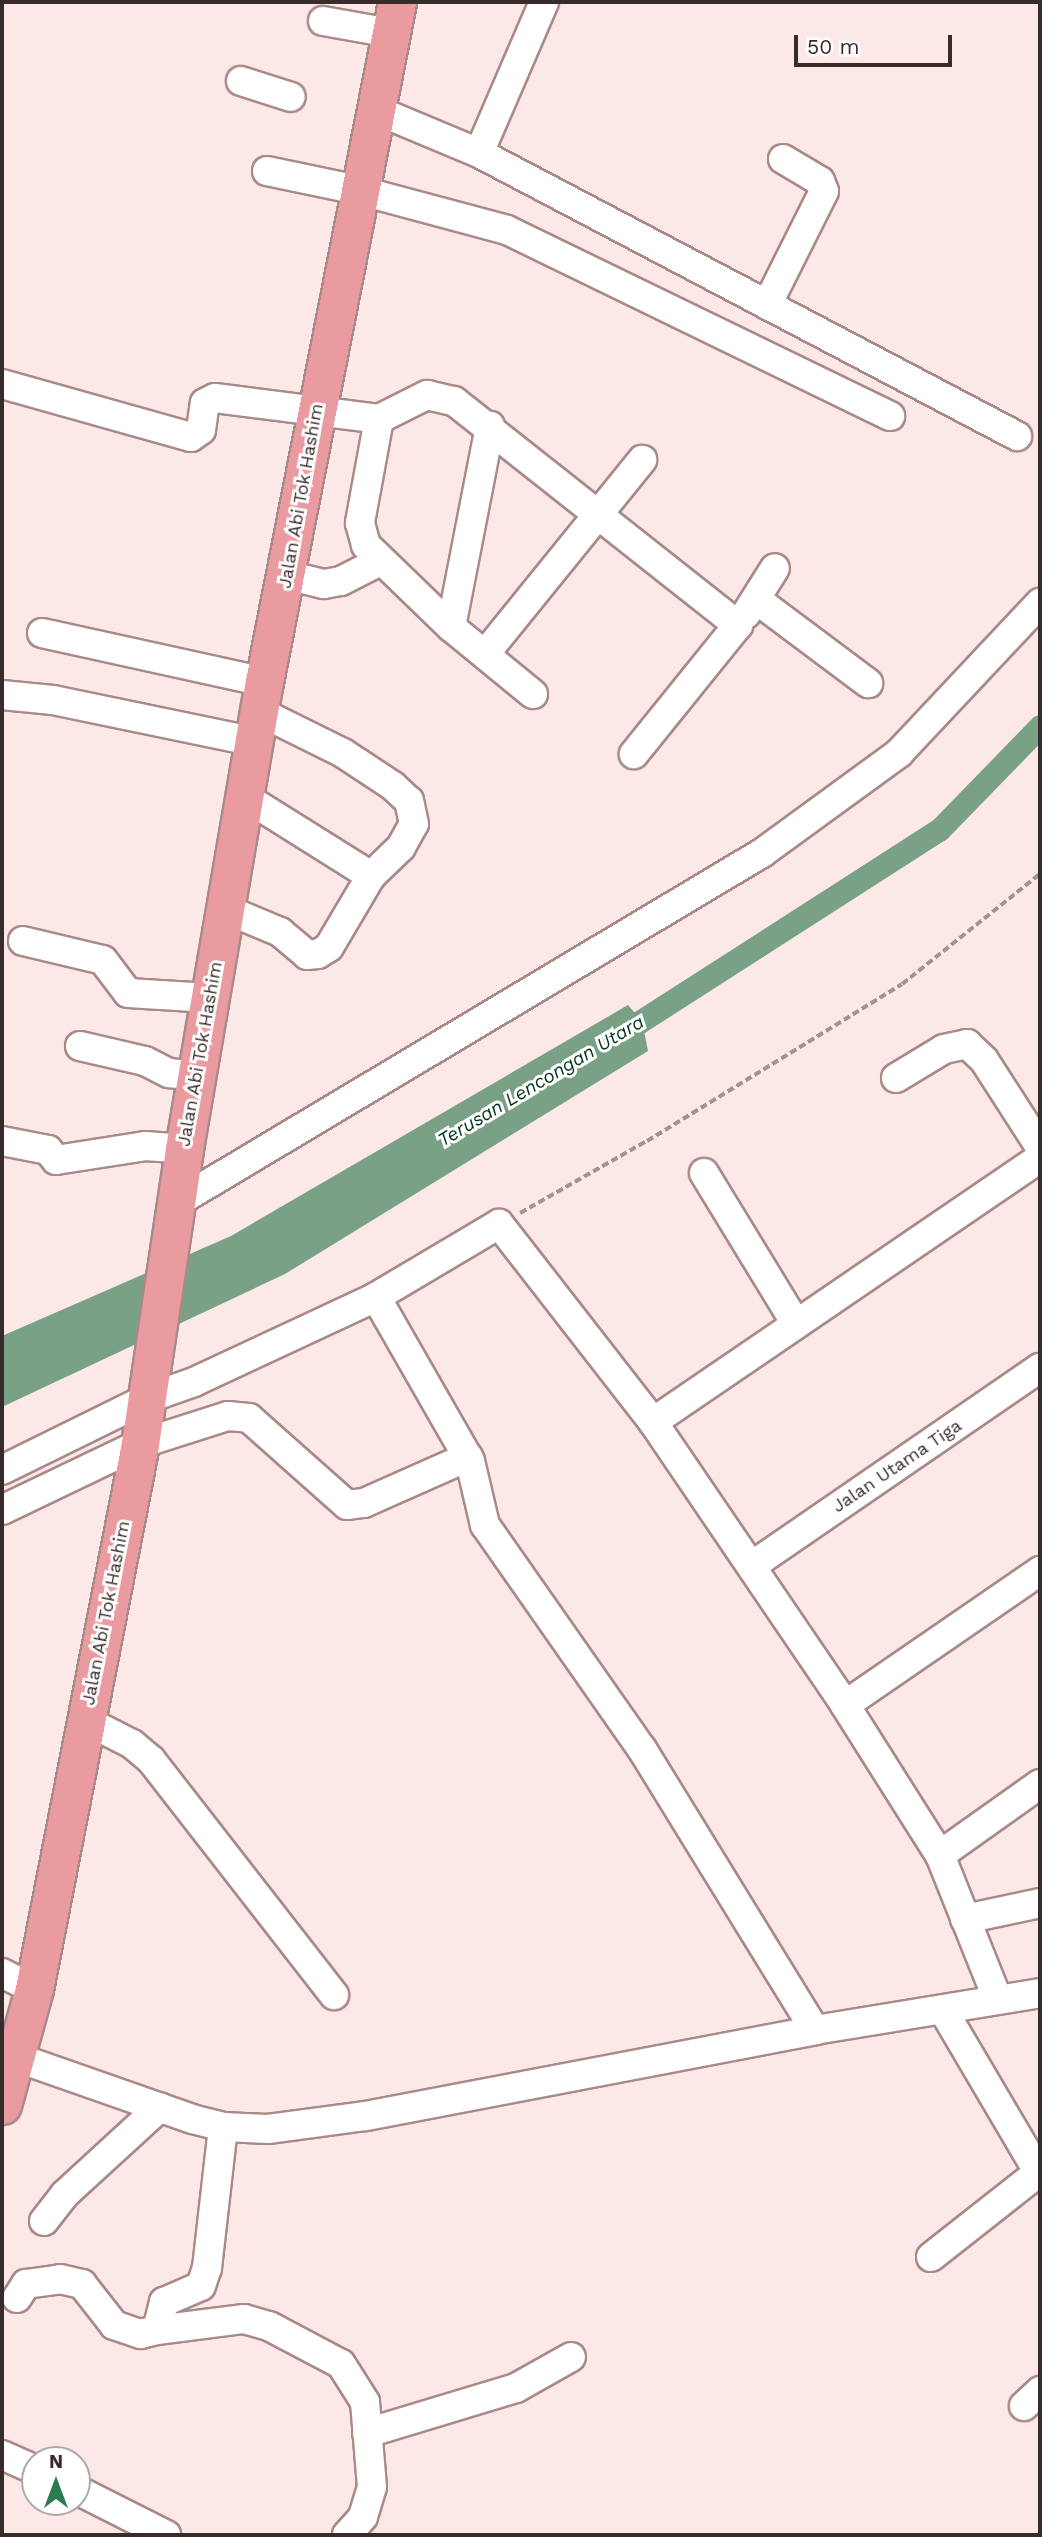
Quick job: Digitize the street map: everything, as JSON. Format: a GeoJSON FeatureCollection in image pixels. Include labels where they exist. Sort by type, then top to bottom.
{"type":"FeatureCollection","features":[{"type":"Feature","properties":{"kind":"main road","name":"Jalan Abi Tok Hashim"},"geometry":{"type":"LineString","coordinates":[[2,2105],[18,2058],[18,1981],[85,1720],[140,1444],[184,1149],[260,712],[358,190],[394,17]]}},
{"type":"Feature","properties":{"kind":"street"},"geometry":{"type":"LineString","coordinates":[[479,153],[544,2]]}},
{"type":"Feature","properties":{"kind":"street"},"geometry":{"type":"LineString","coordinates":[[323,21],[394,17]]}},
{"type":"Feature","properties":{"kind":"street"},"geometry":{"type":"LineString","coordinates":[[241,81],[291,97]]}},
{"type":"Feature","properties":{"kind":"street"},"geometry":{"type":"LineString","coordinates":[[376,110],[479,153],[1017,436]]}},
{"type":"Feature","properties":{"kind":"street"},"geometry":{"type":"LineString","coordinates":[[767,305],[824,191],[820,181],[783,159]]}},
{"type":"Feature","properties":{"kind":"street"},"geometry":{"type":"LineString","coordinates":[[267,171],[358,190],[507,230],[890,416]]}},
{"type":"Feature","properties":{"kind":"street"},"geometry":{"type":"LineString","coordinates":[[2,384],[191,437],[201,430],[205,403],[215,398],[315,414],[379,419],[413,400],[440,395],[490,426],[738,625]]}},
{"type":"Feature","properties":{"kind":"street"},"geometry":{"type":"LineString","coordinates":[[379,419],[360,523],[366,545],[451,627],[533,694]]}},
{"type":"Feature","properties":{"kind":"street"},"geometry":{"type":"LineString","coordinates":[[451,627],[490,426]]}},
{"type":"Feature","properties":{"kind":"street"},"geometry":{"type":"LineString","coordinates":[[485,654],[642,460]]}},
{"type":"Feature","properties":{"kind":"street"},"geometry":{"type":"LineString","coordinates":[[287,575],[324,584],[341,582],[380,561]]}},
{"type":"Feature","properties":{"kind":"street"},"geometry":{"type":"LineString","coordinates":[[634,754],[757,600],[775,568]]}},
{"type":"Feature","properties":{"kind":"street"},"geometry":{"type":"LineString","coordinates":[[757,600],[868,683]]}},
{"type":"Feature","properties":{"kind":"street"},"geometry":{"type":"LineString","coordinates":[[176,1203],[762,853],[899,753],[1040,603]]}},
{"type":"Feature","properties":{"kind":"street"},"geometry":{"type":"LineString","coordinates":[[42,633],[260,712],[343,753],[409,801],[415,812],[410,836],[371,876],[329,947],[313,956],[299,951],[265,923],[225,909]]}},
{"type":"Feature","properties":{"kind":"street"},"geometry":{"type":"LineString","coordinates":[[2,695],[260,712]]}},
{"type":"Feature","properties":{"kind":"street"},"geometry":{"type":"LineString","coordinates":[[245,797],[371,876]]}},
{"type":"Feature","properties":{"kind":"street"},"geometry":{"type":"LineString","coordinates":[[23,941],[103,960],[128,993],[211,998]]}},
{"type":"Feature","properties":{"kind":"street"},"geometry":{"type":"LineString","coordinates":[[896,1078],[944,1049],[967,1044],[984,1060],[1040,1147]]}},
{"type":"Feature","properties":{"kind":"street"},"geometry":{"type":"LineString","coordinates":[[80,1046],[145,1061],[169,1073],[196,1076]]}},
{"type":"Feature","properties":{"kind":"street"},"geometry":{"type":"LineString","coordinates":[[2,1142],[48,1150],[55,1160],[145,1146],[184,1149]]}},
{"type":"Feature","properties":{"kind":"street"},"geometry":{"type":"LineString","coordinates":[[653,1422],[1040,1158]]}},
{"type":"Feature","properties":{"kind":"street"},"geometry":{"type":"LineString","coordinates":[[704,1173],[796,1324]]}},
{"type":"Feature","properties":{"kind":"street"},"geometry":{"type":"LineString","coordinates":[[2,1470],[148,1386],[194,1382],[376,1297],[499,1224],[653,1422],[753,1565],[845,1705],[940,1854],[998,2000]]}},
{"type":"Feature","properties":{"kind":"street"},"geometry":{"type":"LineString","coordinates":[[376,1297],[468,1457],[485,1525],[642,1749],[815,2030]]}},
{"type":"Feature","properties":{"kind":"street","name":"Jalan Utama Tiga"},"geometry":{"type":"LineString","coordinates":[[753,1565],[1040,1368]]}},
{"type":"Feature","properties":{"kind":"street"},"geometry":{"type":"LineString","coordinates":[[2,1510],[140,1444],[228,1416],[249,1418],[336,1499],[356,1506],[468,1457]]}},
{"type":"Feature","properties":{"kind":"street"},"geometry":{"type":"LineString","coordinates":[[845,1705],[1040,1571]]}},
{"type":"Feature","properties":{"kind":"street"},"geometry":{"type":"LineString","coordinates":[[85,1720],[132,1744],[151,1760],[334,1995]]}},
{"type":"Feature","properties":{"kind":"street"},"geometry":{"type":"LineString","coordinates":[[940,1854],[1040,1784]]}},
{"type":"Feature","properties":{"kind":"street"},"geometry":{"type":"LineString","coordinates":[[965,1919],[1040,1903]]}},
{"type":"Feature","properties":{"kind":"street"},"geometry":{"type":"LineString","coordinates":[[18,2058],[223,2127],[268,2129],[366,2116],[815,2030],[1040,1993]]}},
{"type":"Feature","properties":{"kind":"street"},"geometry":{"type":"LineString","coordinates":[[931,2257],[1039,2173],[943,2010]]}},
{"type":"Feature","properties":{"kind":"street"},"geometry":{"type":"LineString","coordinates":[[44,2221],[64,2194],[160,2107]]}},
{"type":"Feature","properties":{"kind":"street"},"geometry":{"type":"LineString","coordinates":[[157,2330],[164,2302],[201,2286],[207,2268],[223,2127]]}},
{"type":"Feature","properties":{"kind":"street"},"geometry":{"type":"LineString","coordinates":[[17,2298],[26,2284],[60,2278],[82,2284],[114,2325],[140,2334],[244,2319],[269,2326],[341,2364],[365,2402],[372,2487],[363,2518],[347,2535]]}},
{"type":"Feature","properties":{"kind":"street"},"geometry":{"type":"LineString","coordinates":[[368,2433],[516,2388],[571,2357]]}},
{"type":"Feature","properties":{"kind":"street"},"geometry":{"type":"LineString","coordinates":[[2,2455],[21,2464]]}},
{"type":"Feature","properties":{"kind":"street"},"geometry":{"type":"LineString","coordinates":[[91,2497],[166,2535]]}},
{"type":"Feature","properties":{"kind":"path"},"geometry":{"type":"LineString","coordinates":[[499,1224],[647,1141],[902,984],[971,934],[1040,874]]}},
{"type":"Feature","properties":{"kind":"water"},"geometry":{"type":"Polygon","coordinates":[[[628,1005],[642,1021],[648,1051],[285,1274],[2,1407],[2,1336],[231,1236],[628,1005]]]}},
{"type":"Feature","properties":{"kind":"waterway","name":"Terusan Lencongan Utara"},"geometry":{"type":"LineString","coordinates":[[616,1037],[939,830],[1040,726]]}}]}
